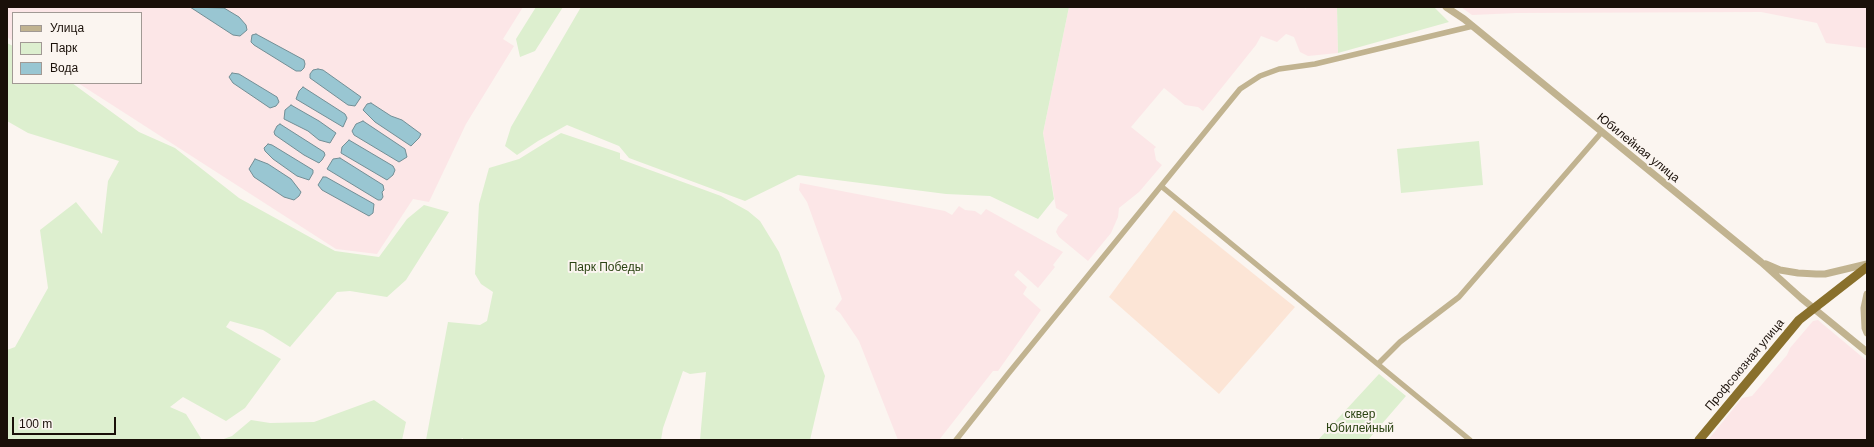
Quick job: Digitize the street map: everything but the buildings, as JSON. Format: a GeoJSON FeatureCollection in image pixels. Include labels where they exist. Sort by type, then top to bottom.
{"type":"FeatureCollection","features":[{"type":"Feature","properties":{"kind":"highway","name":"Профсоюзная улица"},"geometry":{"type":"LineString","coordinates":[[1699,440],[1799,320],[1867,265]]}},
{"type":"Feature","properties":{"kind":"street","name":"Юбилейная улица"},"geometry":{"type":"LineString","coordinates":[[1446,7],[1473,26],[1601,133],[1761,262],[1813,308],[1867,352]]}},
{"type":"Feature","properties":{"kind":"street"},"geometry":{"type":"LineString","coordinates":[[956,440],[1240,89],[1260,76],[1279,69],[1315,64],[1473,26]]}},
{"type":"Feature","properties":{"kind":"street"},"geometry":{"type":"LineString","coordinates":[[1378,364],[1400,342],[1459,297],[1601,133]]}},
{"type":"Feature","properties":{"kind":"street"},"geometry":{"type":"LineString","coordinates":[[1161,186],[1470,440]]}},
{"type":"Feature","properties":{"kind":"street"},"geometry":{"type":"LineString","coordinates":[[1761,262],[1780,270],[1816,274],[1825,274],[1867,265]]}},
{"type":"Feature","properties":{"kind":"street"},"geometry":{"type":"LineString","coordinates":[[1867,294],[1864,308],[1865,328],[1867,333]]}},
{"type":"Feature","properties":{"kind":"shaded area"},"geometry":{"type":"Polygon","coordinates":[[[7,7],[523,7],[503,39],[514,46],[466,124],[429,202],[413,199],[377,254],[336,249],[80,84],[142,84],[142,12],[12,12],[12,40],[7,37],[7,7]]]}},
{"type":"Feature","properties":{"kind":"shaded area"},"geometry":{"type":"Polygon","coordinates":[[[1069,7],[1306,7],[1305,10],[1307,7],[1337,7],[1338,53],[1308,56],[1300,52],[1294,37],[1286,34],[1277,42],[1261,36],[1256,45],[1203,111],[1198,107],[1185,105],[1164,88],[1131,127],[1156,147],[1154,149],[1156,160],[1162,165],[1139,192],[1119,208],[1118,217],[1111,233],[1088,261],[1059,237],[1056,232],[1058,227],[1068,215],[1056,208],[1043,133],[1069,7]]]}},
{"type":"Feature","properties":{"kind":"shaded area"},"geometry":{"type":"Polygon","coordinates":[[[1461,7],[1867,7],[1867,48],[1826,43],[1817,23],[1761,12],[1517,13],[1472,15],[1461,7]]]}},
{"type":"Feature","properties":{"kind":"shaded area"},"geometry":{"type":"Polygon","coordinates":[[[800,183],[945,211],[952,215],[959,206],[965,210],[975,211],[981,215],[986,209],[1063,252],[1053,265],[1055,267],[1038,288],[1018,270],[1014,275],[1027,287],[1023,294],[1041,310],[998,371],[993,371],[939,440],[898,440],[859,341],[840,313],[835,309],[842,299],[807,202],[799,190],[800,183]]]}},
{"type":"Feature","properties":{"kind":"shaded area"},"geometry":{"type":"Polygon","coordinates":[[[1174,210],[1295,307],[1219,394],[1109,297],[1174,210]]]}},
{"type":"Feature","properties":{"kind":"shaded area"},"geometry":{"type":"Polygon","coordinates":[[[1818,320],[1867,361],[1867,440],[1708,440],[1742,398],[1752,396],[1787,355],[1790,348],[1813,321],[1818,320]]]}},
{"type":"Feature","properties":{"kind":"green space"},"geometry":{"type":"Polygon","coordinates":[[[536,7],[563,7],[535,51],[520,57],[516,39],[536,7]]]}},
{"type":"Feature","properties":{"kind":"green space"},"geometry":{"type":"Polygon","coordinates":[[[581,7],[1069,7],[1043,133],[1054,199],[1038,219],[990,196],[946,194],[798,175],[745,201],[629,158],[619,146],[567,125],[538,141],[517,155],[505,146],[511,127],[581,7]]]}},
{"type":"Feature","properties":{"kind":"green space"},"geometry":{"type":"Polygon","coordinates":[[[1337,7],[1434,7],[1449,22],[1338,53],[1337,7]]]}},
{"type":"Feature","properties":{"kind":"green space"},"geometry":{"type":"Polygon","coordinates":[[[7,43],[12,46],[12,84],[73,84],[139,132],[175,148],[239,198],[335,251],[379,257],[407,219],[424,205],[449,212],[406,280],[387,297],[350,291],[337,292],[290,347],[263,330],[230,321],[226,327],[281,359],[245,408],[226,421],[183,397],[170,407],[186,414],[202,440],[7,440],[7,350],[15,347],[48,288],[40,230],[76,202],[102,234],[108,181],[119,161],[28,133],[7,121],[7,43]]]}},
{"type":"Feature","properties":{"kind":"green space","name":"Парк Победы"},"geometry":{"type":"Polygon","coordinates":[[[561,133],[620,153],[620,159],[721,196],[748,211],[760,221],[779,252],[825,376],[810,440],[700,440],[706,372],[690,374],[683,371],[663,428],[661,440],[463,440],[463,438],[458,440],[426,440],[448,322],[480,325],[487,321],[493,292],[481,284],[475,274],[479,204],[489,168],[519,159],[561,133]]]}},
{"type":"Feature","properties":{"kind":"green space"},"geometry":{"type":"Polygon","coordinates":[[[1479,141],[1483,185],[1401,193],[1397,149],[1479,141]]]}},
{"type":"Feature","properties":{"kind":"green space","name":"сквер Юбилейный"},"geometry":{"type":"Polygon","coordinates":[[[1379,374],[1406,396],[1368,440],[1318,440],[1379,374]]]}},
{"type":"Feature","properties":{"kind":"green space"},"geometry":{"type":"Polygon","coordinates":[[[374,400],[406,422],[402,440],[221,440],[232,436],[251,420],[270,423],[314,422],[374,400]]]}},
{"type":"Feature","properties":{"kind":"water"},"geometry":{"type":"Polygon","coordinates":[[[190,7],[224,8],[239,17],[246,25],[247,30],[240,36],[233,35],[190,7]]]}},
{"type":"Feature","properties":{"kind":"water"},"geometry":{"type":"Polygon","coordinates":[[[256,34],[304,60],[304,68],[301,71],[296,71],[254,45],[251,42],[252,35],[256,34]]]}},
{"type":"Feature","properties":{"kind":"water"},"geometry":{"type":"Polygon","coordinates":[[[313,70],[323,70],[361,97],[355,106],[348,105],[310,78],[310,74],[313,70]]]}},
{"type":"Feature","properties":{"kind":"water"},"geometry":{"type":"Polygon","coordinates":[[[232,73],[239,74],[277,97],[279,102],[276,106],[270,108],[233,83],[229,77],[232,73]]]}},
{"type":"Feature","properties":{"kind":"water"},"geometry":{"type":"Polygon","coordinates":[[[303,87],[345,114],[347,118],[343,127],[296,99],[299,91],[303,87]]]}},
{"type":"Feature","properties":{"kind":"water"},"geometry":{"type":"Polygon","coordinates":[[[371,103],[391,116],[402,120],[421,134],[419,138],[411,146],[375,122],[363,110],[367,104],[371,103]]]}},
{"type":"Feature","properties":{"kind":"water"},"geometry":{"type":"Polygon","coordinates":[[[291,105],[319,121],[336,133],[330,143],[319,140],[308,131],[284,119],[285,110],[291,105]]]}},
{"type":"Feature","properties":{"kind":"water"},"geometry":{"type":"Polygon","coordinates":[[[363,121],[405,149],[407,157],[399,162],[354,135],[352,131],[356,124],[363,121]]]}},
{"type":"Feature","properties":{"kind":"water"},"geometry":{"type":"Polygon","coordinates":[[[280,124],[324,152],[325,155],[322,160],[319,163],[304,155],[275,135],[274,132],[280,124]]]}},
{"type":"Feature","properties":{"kind":"water"},"geometry":{"type":"Polygon","coordinates":[[[349,140],[393,166],[395,170],[393,175],[387,180],[341,153],[342,147],[349,140]]]}},
{"type":"Feature","properties":{"kind":"water"},"geometry":{"type":"Polygon","coordinates":[[[268,144],[313,170],[309,180],[297,176],[273,159],[264,148],[268,144]]]}},
{"type":"Feature","properties":{"kind":"water"},"geometry":{"type":"Polygon","coordinates":[[[340,158],[383,185],[384,190],[382,192],[383,197],[381,200],[378,200],[327,169],[333,159],[340,158]]]}},
{"type":"Feature","properties":{"kind":"water"},"geometry":{"type":"Polygon","coordinates":[[[255,159],[268,164],[291,179],[301,192],[299,196],[294,200],[284,197],[254,177],[249,169],[255,159]]]}},
{"type":"Feature","properties":{"kind":"water"},"geometry":{"type":"Polygon","coordinates":[[[323,177],[326,177],[374,204],[373,213],[369,216],[322,190],[318,185],[323,177]]]}}]}
